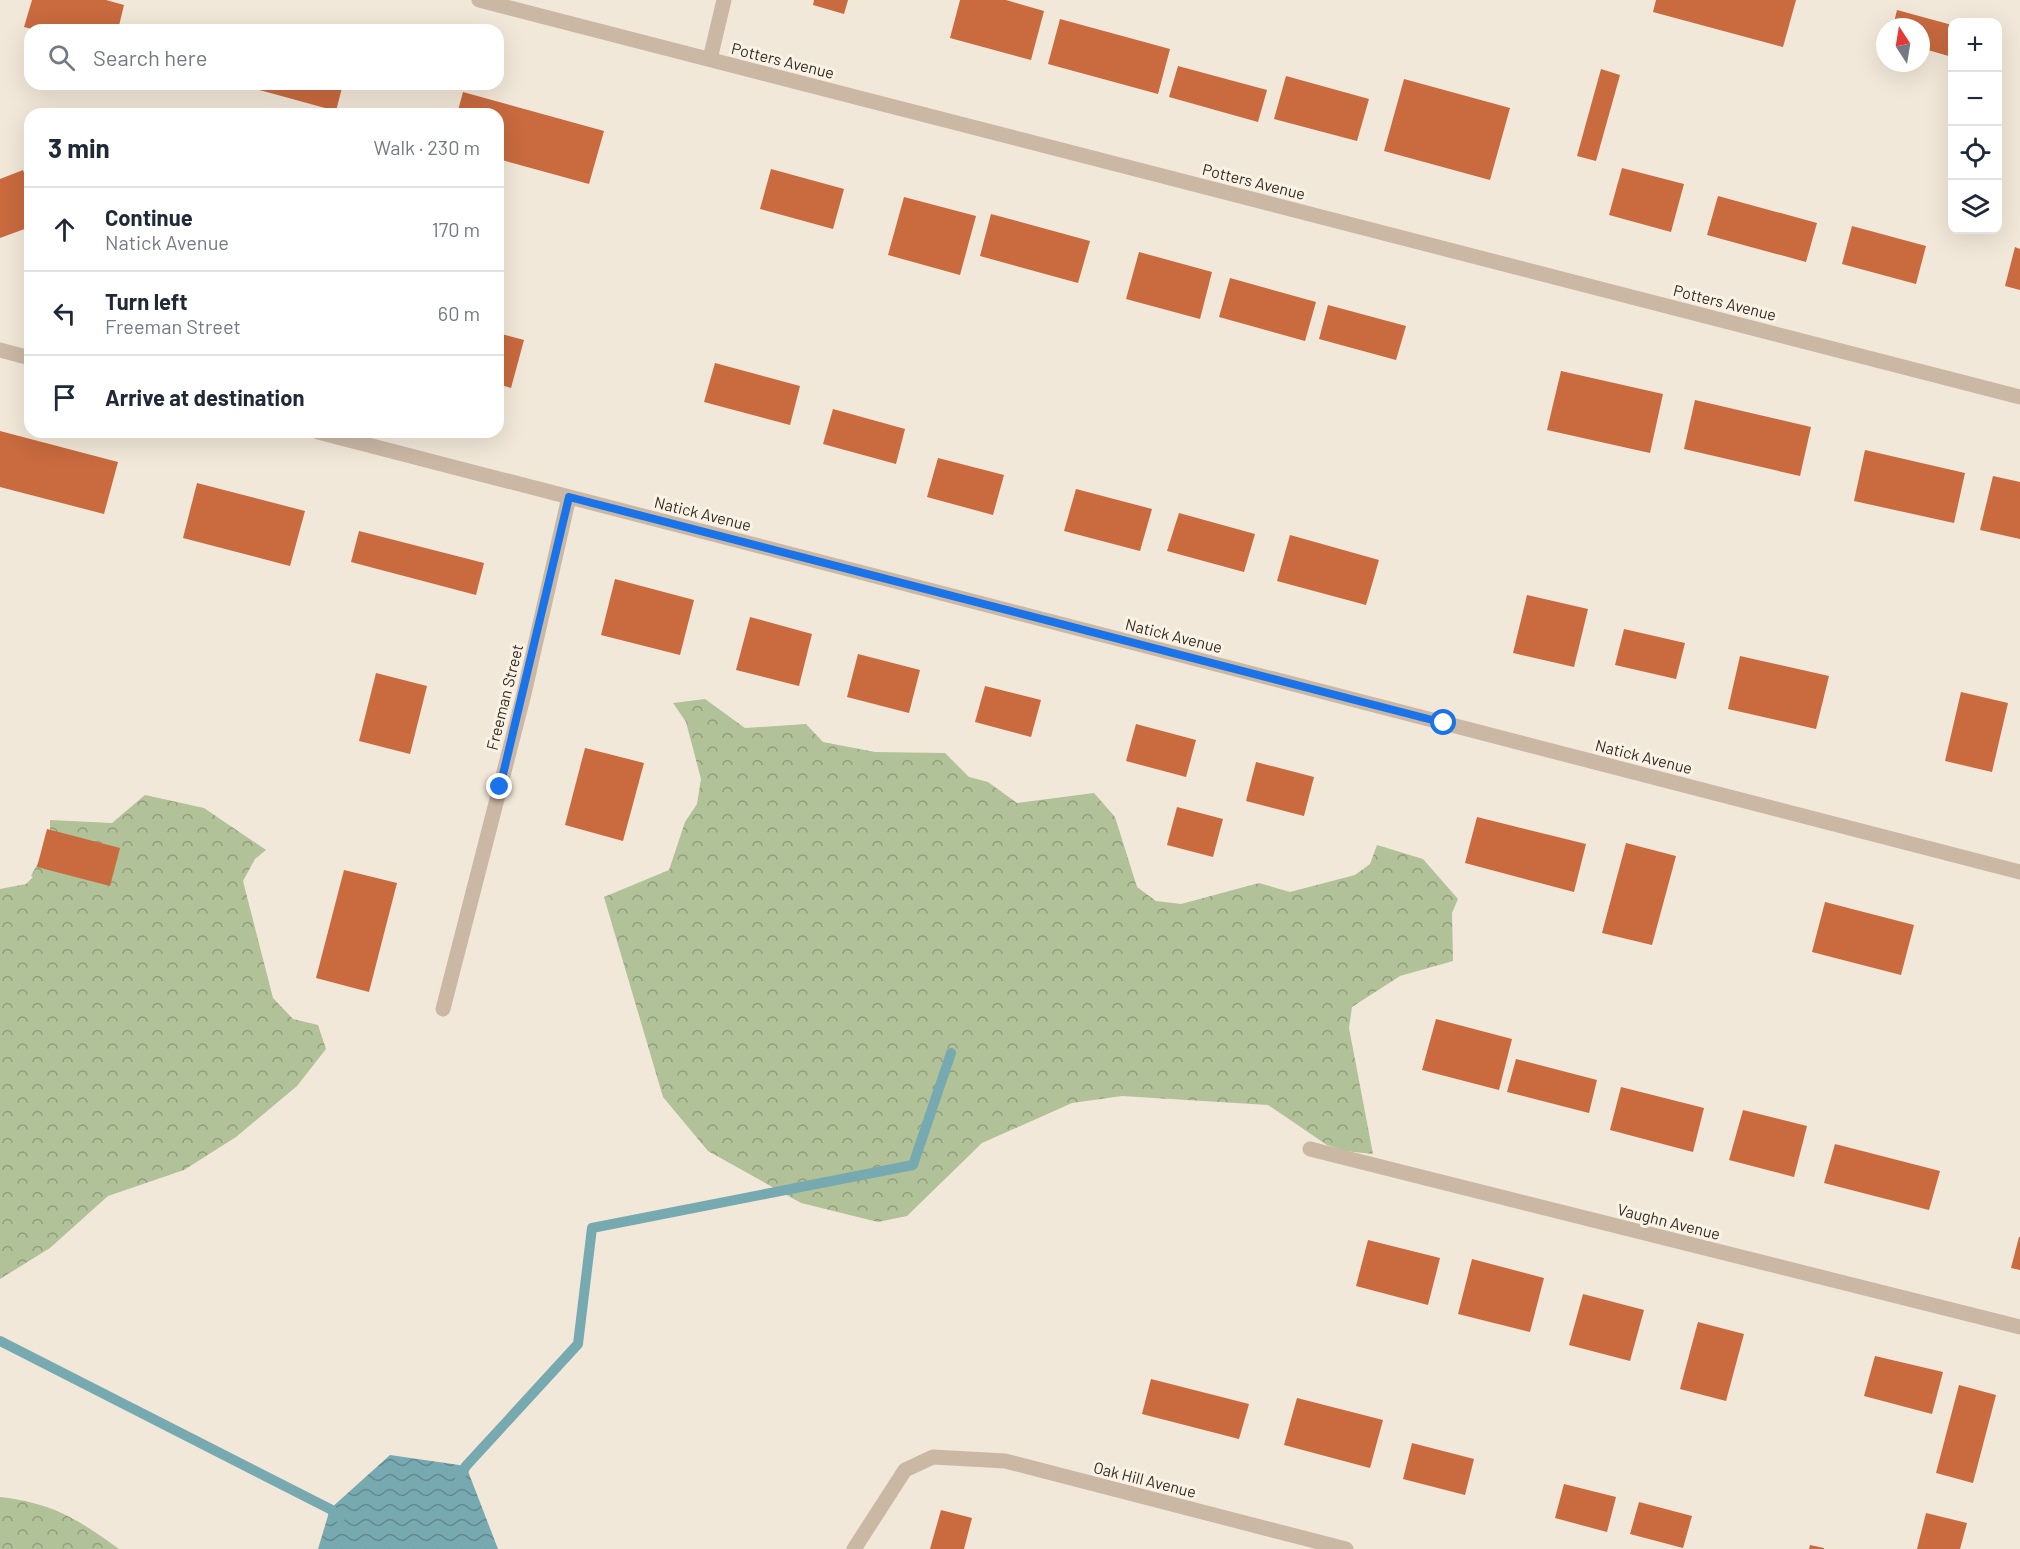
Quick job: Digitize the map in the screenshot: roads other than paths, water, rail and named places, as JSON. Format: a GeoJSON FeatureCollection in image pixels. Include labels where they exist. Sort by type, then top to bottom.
{"type":"FeatureCollection","features":[{"type":"Feature","properties":{"kind":"street","name":"Potters Avenue"},"geometry":{"type":"LineString","coordinates":[[479,0],[2020,397]]}},
{"type":"Feature","properties":{"kind":"street"},"geometry":{"type":"LineString","coordinates":[[710,60],[724,0]]}},
{"type":"Feature","properties":{"kind":"street"},"geometry":{"type":"LineString","coordinates":[[0,350],[24,356]]}},
{"type":"Feature","properties":{"kind":"street","name":"Natick Avenue"},"geometry":{"type":"LineString","coordinates":[[341,438],[2020,872]]}},
{"type":"Feature","properties":{"kind":"street","name":"Freeman Street"},"geometry":{"type":"LineString","coordinates":[[442,1009],[523,698],[569,497]]}},
{"type":"Feature","properties":{"kind":"street","name":"Vaughn Avenue"},"geometry":{"type":"LineString","coordinates":[[1310,1149],[2020,1327]]}},
{"type":"Feature","properties":{"kind":"street","name":"Oak Hill Avenue"},"geometry":{"type":"LineString","coordinates":[[854,1549],[905,1470],[933,1457],[1005,1461],[1346,1549]]}},
{"type":"Feature","properties":{"kind":"water"},"geometry":{"type":"Polygon","coordinates":[[[390,1455],[466,1466],[498,1549],[318,1549],[330,1509],[390,1455]]]}},
{"type":"Feature","properties":{"kind":"waterway"},"geometry":{"type":"LineString","coordinates":[[460,1477],[466,1466],[578,1344],[592,1228],[913,1165],[951,1053]]}},
{"type":"Feature","properties":{"kind":"waterway"},"geometry":{"type":"LineString","coordinates":[[0,1341],[330,1509],[340,1518]]}}]}
